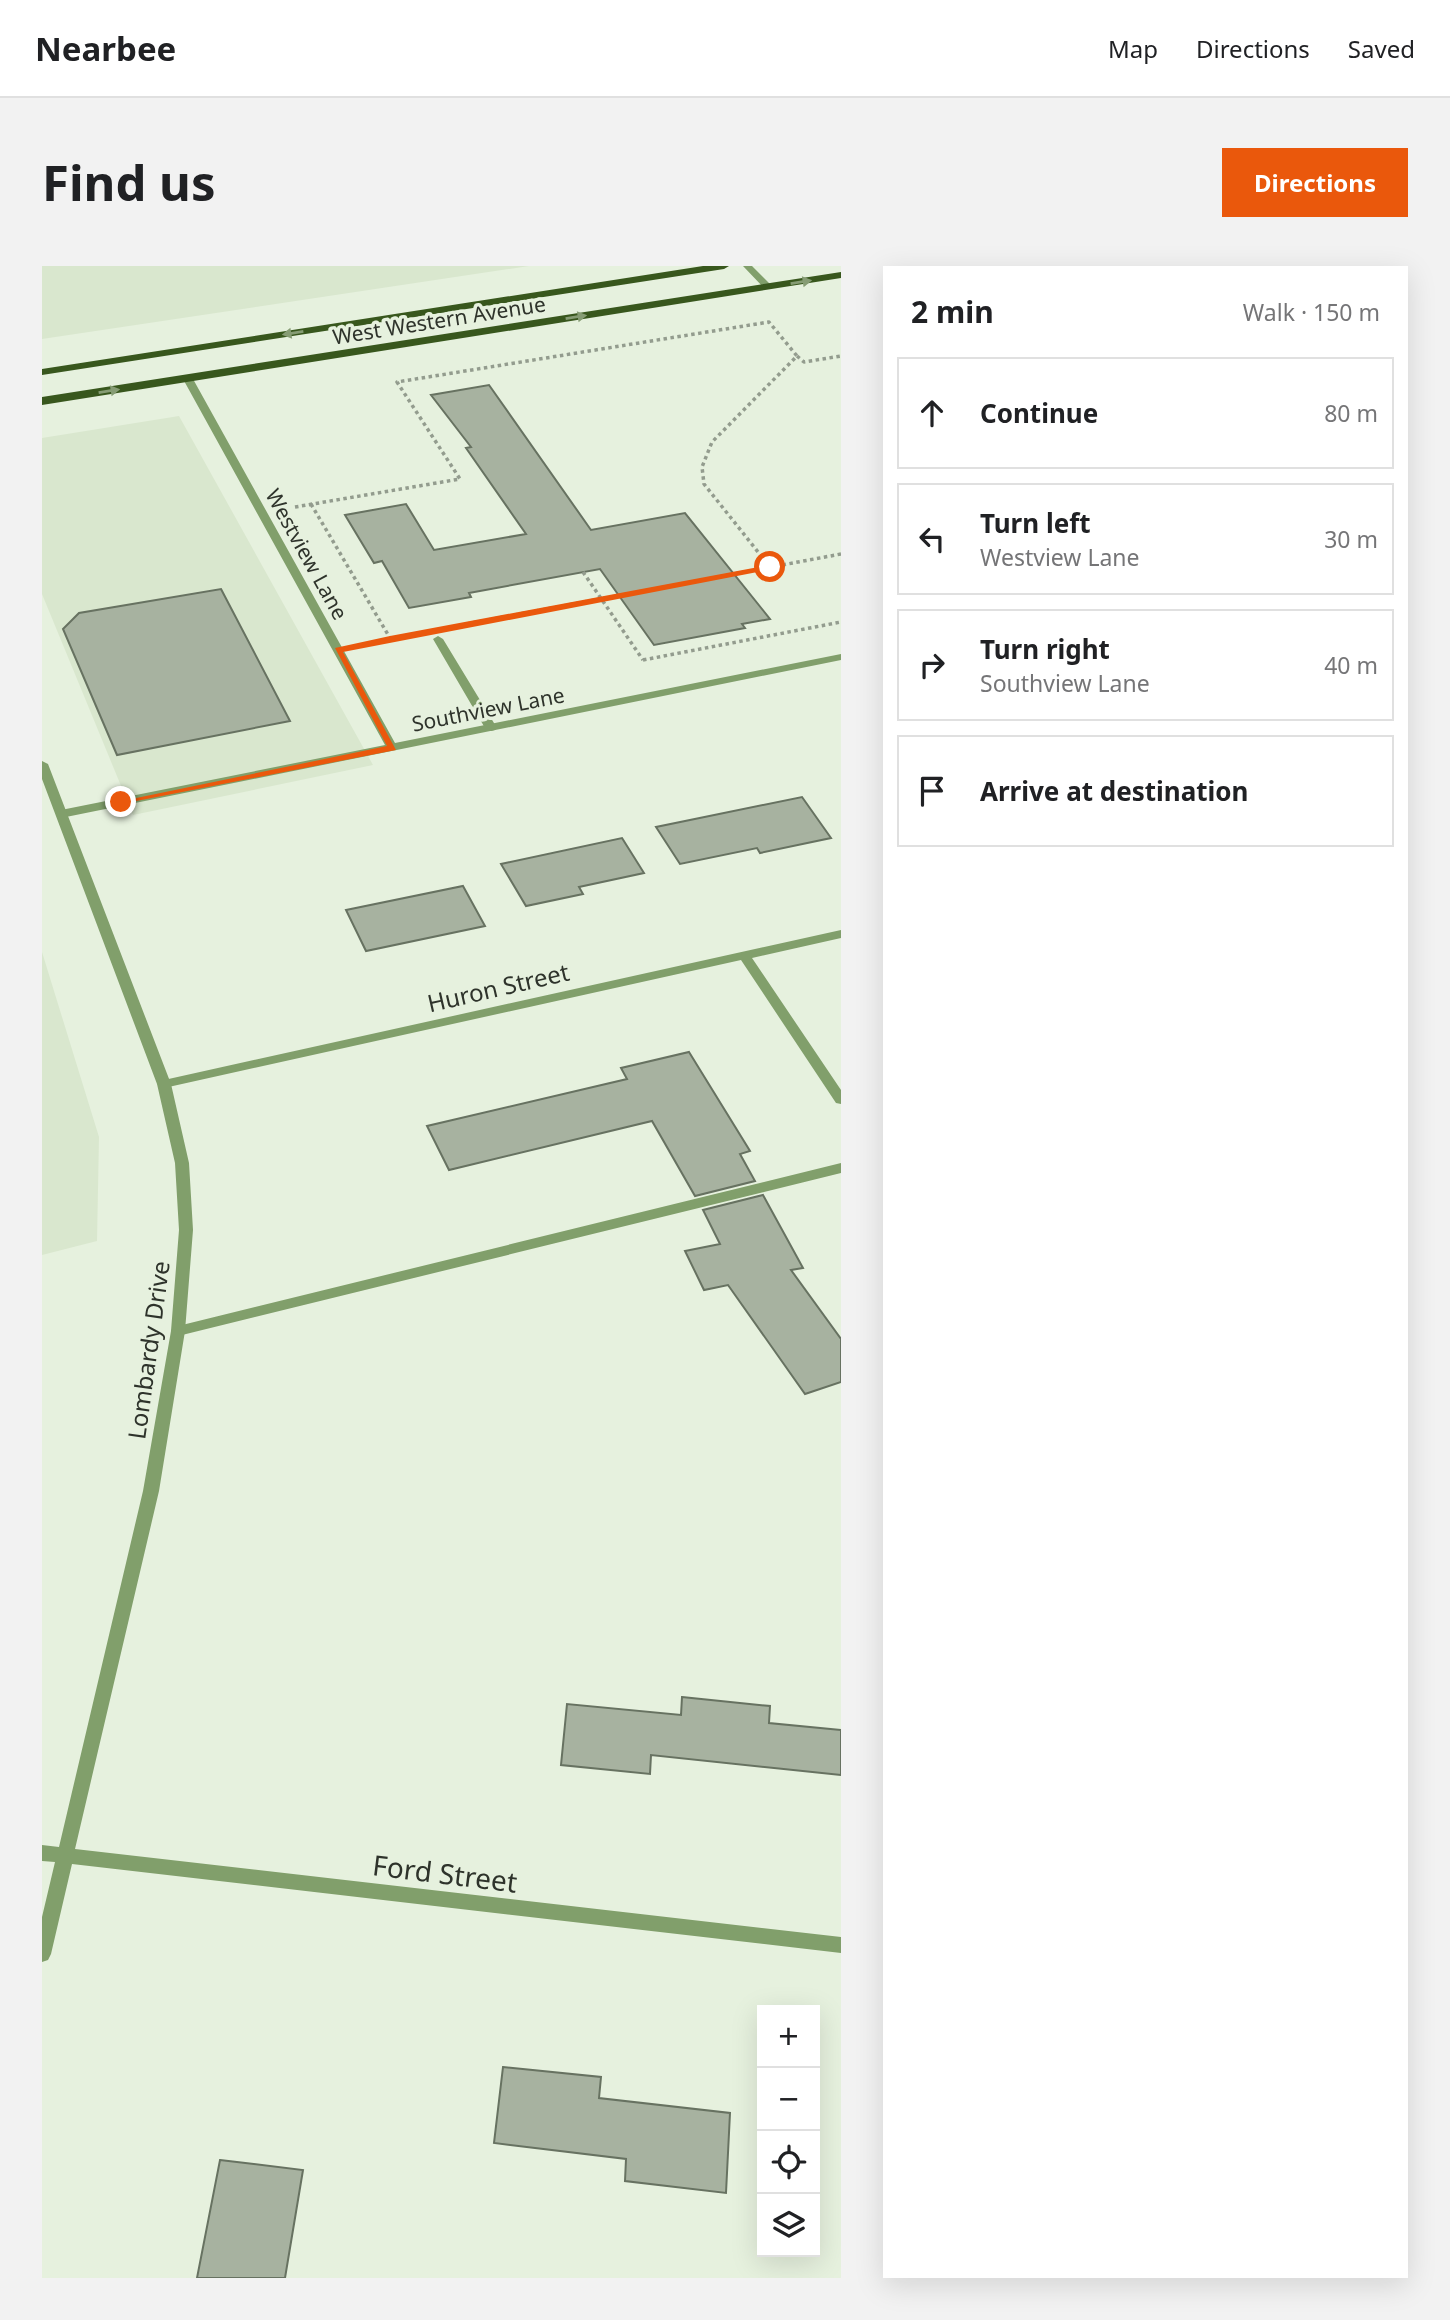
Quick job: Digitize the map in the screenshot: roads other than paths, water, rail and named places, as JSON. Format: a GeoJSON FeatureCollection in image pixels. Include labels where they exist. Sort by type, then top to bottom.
{"type":"FeatureCollection","features":[{"type":"Feature","properties":{"kind":"main road","name":"West Western Avenue"},"geometry":{"type":"LineString","coordinates":[[42,372],[724,266]]}},
{"type":"Feature","properties":{"kind":"main road","name":"West Western Avenue"},"geometry":{"type":"LineString","coordinates":[[42,401],[841,275]]}},
{"type":"Feature","properties":{"kind":"street"},"geometry":{"type":"LineString","coordinates":[[747,266],[768,287]]}},
{"type":"Feature","properties":{"kind":"street","name":"Westview Lane"},"geometry":{"type":"LineString","coordinates":[[188,379],[392,748]]}},
{"type":"Feature","properties":{"kind":"street"},"geometry":{"type":"LineString","coordinates":[[438,639],[491,728]]}},
{"type":"Feature","properties":{"kind":"street","name":"Southview Lane"},"geometry":{"type":"LineString","coordinates":[[61,814],[841,656]]}},
{"type":"Feature","properties":{"kind":"street","name":"Lombardy Drive"},"geometry":{"type":"LineString","coordinates":[[42,764],[164,1084],[182,1163],[186,1230],[178,1331],[151,1491],[42,1954]]}},
{"type":"Feature","properties":{"kind":"street","name":"Huron Street"},"geometry":{"type":"LineString","coordinates":[[164,1084],[841,934]]}},
{"type":"Feature","properties":{"kind":"street"},"geometry":{"type":"LineString","coordinates":[[744,955],[841,1100]]}},
{"type":"Feature","properties":{"kind":"street"},"geometry":{"type":"LineString","coordinates":[[178,1331],[841,1168]]}},
{"type":"Feature","properties":{"kind":"street","name":"Ford Street"},"geometry":{"type":"LineString","coordinates":[[42,1853],[841,1945]]}}]}
